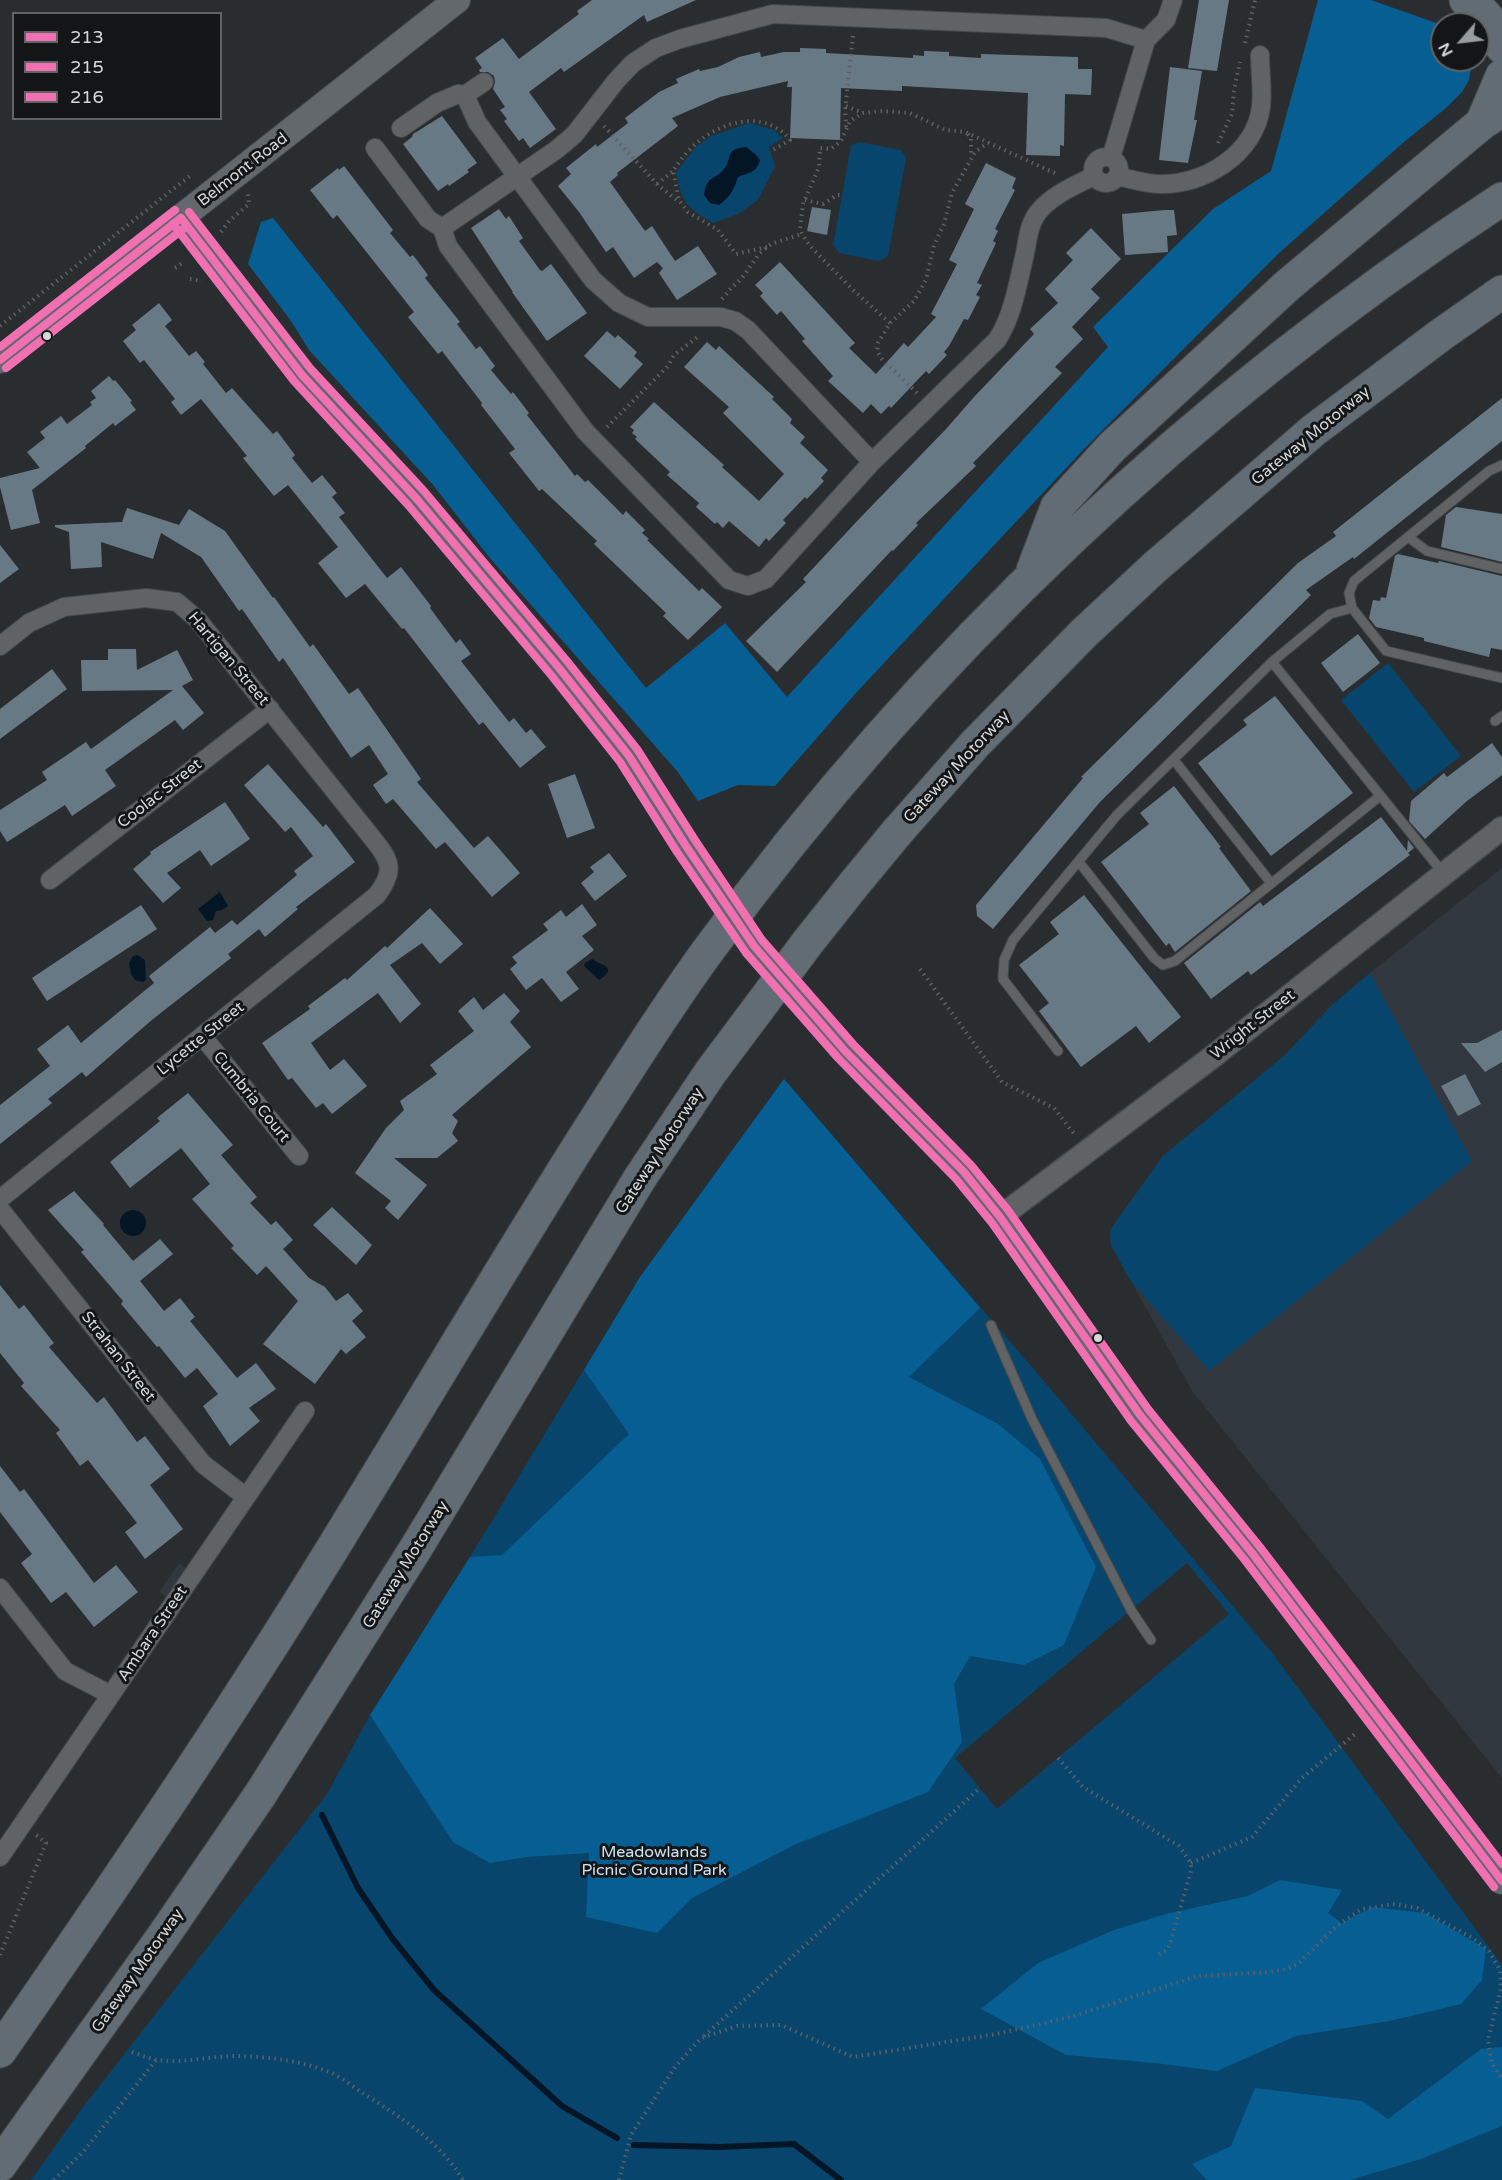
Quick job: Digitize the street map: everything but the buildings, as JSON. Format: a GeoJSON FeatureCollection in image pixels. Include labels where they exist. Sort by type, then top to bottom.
{"type":"FeatureCollection","features":[{"type":"Feature","properties":{"kind":"highway"},"geometry":{"type":"LineString","coordinates":[[1466,0],[1485,15],[1495,28],[1502,47]]}},
{"type":"Feature","properties":{"kind":"highway"},"geometry":{"type":"LineString","coordinates":[[1030,580],[1057,507],[1112,447],[1288,285],[1492,116],[1502,76]]}},
{"type":"Feature","properties":{"kind":"highway"},"geometry":{"type":"LineString","coordinates":[[0,2051],[278,1638],[556,1182],[653,1030],[699,963],[834,789],[948,663],[1122,490],[1274,363],[1371,289],[1502,199]]}},
{"type":"Feature","properties":{"kind":"highway","name":"Gateway Motorway"},"geometry":{"type":"LineString","coordinates":[[0,2165],[164,1935],[260,1795],[423,1538],[640,1178],[710,1073],[855,883],[975,744],[1084,633],[1155,567],[1314,430],[1502,292]]}},
{"type":"Feature","properties":{"kind":"main road","name":"Belmont Road"},"geometry":{"type":"LineString","coordinates":[[0,360],[457,0]]}},
{"type":"Feature","properties":{"kind":"main road"},"geometry":{"type":"LineString","coordinates":[[181,218],[302,375],[416,498],[559,668],[629,756],[686,846],[754,946],[845,1051],[964,1172],[1000,1217],[1140,1415],[1252,1553],[1502,1881]]}},
{"type":"Feature","properties":{"kind":"street"},"geometry":{"type":"LineString","coordinates":[[1111,158],[1146,40],[1166,20],[1173,0]]}},
{"type":"Feature","properties":{"kind":"street"},"geometry":{"type":"LineString","coordinates":[[442,228],[518,177],[574,135],[633,63],[656,48],[680,39],[773,14],[1106,28],[1146,40]]}},
{"type":"Feature","properties":{"kind":"street"},"geometry":{"type":"LineString","coordinates":[[1118,176],[1159,184],[1178,183],[1213,172],[1228,162],[1255,129],[1261,107],[1260,56]]}},
{"type":"Feature","properties":{"kind":"street"},"geometry":{"type":"LineString","coordinates":[[401,128],[437,103],[458,94],[465,95],[484,82]]}},
{"type":"Feature","properties":{"kind":"street"},"geometry":{"type":"LineString","coordinates":[[465,95],[477,122],[593,280],[619,303],[648,317],[711,315],[735,321],[748,330],[872,462]]}},
{"type":"Feature","properties":{"kind":"street"},"geometry":{"type":"LineString","coordinates":[[375,148],[428,219],[442,228],[448,246],[585,432],[729,580],[748,586],[766,579],[872,462],[997,340],[1006,326],[1032,223],[1041,208],[1072,187],[1094,176]]}},
{"type":"Feature","properties":{"kind":"street"},"geometry":{"type":"LineString","coordinates":[[1104,157],[1111,158],[1117,164],[1118,176],[1112,182],[1099,182],[1094,176],[1093,168],[1096,161],[1104,157]]}},
{"type":"Feature","properties":{"kind":"street","name":"Hartigan Street"},"geometry":{"type":"LineString","coordinates":[[0,646],[29,624],[64,607],[146,598],[177,602],[198,620],[270,709],[385,854],[390,869]]}},
{"type":"Feature","properties":{"kind":"street","name":"Coolac Street"},"geometry":{"type":"LineString","coordinates":[[50,880],[270,709]]}},
{"type":"Feature","properties":{"kind":"street","name":"Wright Street"},"geometry":{"type":"LineString","coordinates":[[1000,1217],[1211,1058],[1502,828]]}},
{"type":"Feature","properties":{"kind":"street","name":"Lycette Street"},"geometry":{"type":"LineString","coordinates":[[0,1199],[377,895],[387,882],[390,869]]}},
{"type":"Feature","properties":{"kind":"street","name":"Cumbria Court"},"geometry":{"type":"LineString","coordinates":[[203,1037],[299,1156]]}},
{"type":"Feature","properties":{"kind":"street","name":"Strahan Street"},"geometry":{"type":"LineString","coordinates":[[0,1209],[203,1464],[246,1497]]}},
{"type":"Feature","properties":{"kind":"street","name":"Ambara Street"},"geometry":{"type":"LineString","coordinates":[[0,1857],[305,1411]]}},
{"type":"Feature","properties":{"kind":"street"},"geometry":{"type":"LineString","coordinates":[[0,1588],[65,1671],[111,1695]]}},
{"type":"Feature","properties":{"kind":"lane"},"geometry":{"type":"LineString","coordinates":[[1502,465],[1489,471],[1354,581],[1349,592],[1352,608],[1386,651],[1502,678]]}},
{"type":"Feature","properties":{"kind":"lane"},"geometry":{"type":"LineString","coordinates":[[1408,537],[1427,551],[1502,569]]}},
{"type":"Feature","properties":{"kind":"lane"},"geometry":{"type":"LineString","coordinates":[[1058,1051],[1003,978],[1004,960],[1012,940],[1117,814],[1272,662],[1330,614],[1352,608]]}},
{"type":"Feature","properties":{"kind":"lane"},"geometry":{"type":"LineString","coordinates":[[1272,662],[1444,874]]}},
{"type":"Feature","properties":{"kind":"lane"},"geometry":{"type":"LineString","coordinates":[[1174,760],[1271,884]]}},
{"type":"Feature","properties":{"kind":"lane"},"geometry":{"type":"LineString","coordinates":[[1079,862],[1154,958],[1163,965],[1175,961],[1380,796]]}},
{"type":"Feature","properties":{"kind":"lane"},"geometry":{"type":"LineString","coordinates":[[992,1325],[1037,1429],[1131,1610],[1151,1640]]}},
{"type":"Feature","properties":{"kind":"path"},"geometry":{"type":"LineString","coordinates":[[1244,46],[1255,0]]}},
{"type":"Feature","properties":{"kind":"path"},"geometry":{"type":"LineString","coordinates":[[846,129],[846,106],[855,18]]}},
{"type":"Feature","properties":{"kind":"path"},"geometry":{"type":"LineString","coordinates":[[1213,151],[1232,114],[1233,90],[1241,56]]}},
{"type":"Feature","properties":{"kind":"path"},"geometry":{"type":"LineString","coordinates":[[846,106],[863,113]]}},
{"type":"Feature","properties":{"kind":"path"},"geometry":{"type":"LineString","coordinates":[[890,323],[853,290],[810,246],[800,229],[805,200],[819,167],[820,148],[831,149],[841,141],[850,121],[863,113],[882,111],[910,113],[945,130],[968,133],[1054,171],[1072,187]]}},
{"type":"Feature","properties":{"kind":"path"},"geometry":{"type":"LineString","coordinates":[[591,112],[657,184],[688,212],[718,230],[736,254],[767,247]]}},
{"type":"Feature","properties":{"kind":"path"},"geometry":{"type":"LineString","coordinates":[[657,184],[709,134],[749,120],[765,122],[776,127],[790,140],[771,151]]}},
{"type":"Feature","properties":{"kind":"path"},"geometry":{"type":"LineString","coordinates":[[968,133],[971,145],[970,160]]}},
{"type":"Feature","properties":{"kind":"path"},"geometry":{"type":"LineString","coordinates":[[930,406],[882,359],[877,351],[878,343],[890,323],[914,301],[926,280],[934,245],[944,224],[952,193],[975,152],[988,143]]}},
{"type":"Feature","properties":{"kind":"path"},"geometry":{"type":"LineString","coordinates":[[673,171],[681,204]]}},
{"type":"Feature","properties":{"kind":"path"},"geometry":{"type":"LineString","coordinates":[[0,326],[191,175]]}},
{"type":"Feature","properties":{"kind":"path"},"geometry":{"type":"LineString","coordinates":[[805,200],[823,204],[837,195],[842,195]]}},
{"type":"Feature","properties":{"kind":"path"},"geometry":{"type":"LineString","coordinates":[[221,232],[229,220],[249,204]]}},
{"type":"Feature","properties":{"kind":"path"},"geometry":{"type":"LineString","coordinates":[[175,268],[182,263]]}},
{"type":"Feature","properties":{"kind":"path"},"geometry":{"type":"LineString","coordinates":[[920,969],[1002,1082],[1054,1108],[1087,1150]]}},
{"type":"Feature","properties":{"kind":"path"},"geometry":{"type":"LineString","coordinates":[[1191,1863],[1252,1837],[1302,1778],[1355,1734]]}},
{"type":"Feature","properties":{"kind":"path"},"geometry":{"type":"LineString","coordinates":[[1058,1758],[1083,1787],[1143,1825],[1172,1840],[1191,1863],[1191,1871],[1170,1944],[1167,1950],[1156,1956]]}},
{"type":"Feature","properties":{"kind":"path"},"geometry":{"type":"LineString","coordinates":[[619,2180],[631,2135],[675,2067],[701,2038],[980,1788]]}},
{"type":"Feature","properties":{"kind":"path"},"geometry":{"type":"LineString","coordinates":[[0,1954],[46,1843],[23,1824]]}},
{"type":"Feature","properties":{"kind":"path"},"geometry":{"type":"LineString","coordinates":[[701,2038],[737,2026],[780,2025],[854,2057],[996,2034],[1067,2018],[1198,1976],[1287,1969],[1299,1963],[1338,1925],[1362,1910],[1393,1904],[1417,1908],[1471,1937],[1489,1951],[1500,1970],[1501,1988],[1488,2040],[1492,2064],[1502,2078]]}},
{"type":"Feature","properties":{"kind":"path"},"geometry":{"type":"LineString","coordinates":[[132,2052],[156,2060],[172,2061],[237,2056],[270,2058],[296,2062],[331,2073],[408,2122],[440,2150],[463,2180]]}},
{"type":"Feature","properties":{"kind":"path"},"geometry":{"type":"LineString","coordinates":[[54,2180],[84,2151],[156,2060]]}},
{"type":"Feature","properties":{"kind":"shaded area"},"geometry":{"type":"Polygon","coordinates":[[[746,147],[760,160],[756,168],[738,177],[731,193],[719,205],[710,203],[704,195],[707,184],[721,173],[732,152],[746,147]]]}},
{"type":"Feature","properties":{"kind":"shaded area"},"geometry":{"type":"Polygon","coordinates":[[[1502,868],[1502,1778],[1192,1391],[1111,1245],[1110,1230],[1163,1156],[1285,1055],[1332,1005],[1502,868]]]}},
{"type":"Feature","properties":{"kind":"shaded area"},"geometry":{"type":"Polygon","coordinates":[[[220,892],[228,906],[216,911],[213,920],[207,921],[198,909],[220,892]]]}},
{"type":"Feature","properties":{"kind":"shaded area"},"geometry":{"type":"Polygon","coordinates":[[[137,955],[145,960],[146,980],[143,982],[135,980],[131,974],[129,963],[133,956],[137,955]]]}},
{"type":"Feature","properties":{"kind":"shaded area"},"geometry":{"type":"Polygon","coordinates":[[[592,959],[608,969],[605,976],[599,980],[584,966],[592,959]]]}},
{"type":"Feature","properties":{"kind":"shaded area"},"geometry":{"type":"Polygon","coordinates":[[[133,1210],[142,1214],[146,1223],[142,1232],[133,1236],[124,1232],[120,1223],[124,1214],[133,1210]]]}},
{"type":"Feature","properties":{"kind":"shaded area"},"geometry":{"type":"Polygon","coordinates":[[[179,1563],[201,1578],[181,1608],[159,1592],[179,1563]]]}},
{"type":"Feature","properties":{"kind":"green space"},"geometry":{"type":"Polygon","coordinates":[[[1318,0],[1371,0],[1430,21],[1430,72],[1470,72],[1469,80],[1462,92],[1446,108],[1404,142],[1278,254],[1084,449],[855,694],[775,786],[738,785],[698,801],[677,771],[489,557],[434,486],[309,350],[291,321],[248,264],[261,222],[273,218],[646,688],[725,623],[787,697],[1108,347],[1093,327],[1213,209],[1271,171],[1318,0]]]}},
{"type":"Feature","properties":{"kind":"green space"},"geometry":{"type":"Polygon","coordinates":[[[750,123],[774,130],[783,138],[769,147],[775,166],[758,200],[738,214],[713,223],[697,213],[687,203],[680,191],[676,172],[697,146],[711,136],[750,123]]]}},
{"type":"Feature","properties":{"kind":"green space"},"geometry":{"type":"Polygon","coordinates":[[[859,142],[901,150],[906,158],[888,256],[879,261],[839,253],[833,245],[851,146],[859,142]]]}},
{"type":"Feature","properties":{"kind":"green space"},"geometry":{"type":"Polygon","coordinates":[[[1388,663],[1461,756],[1414,792],[1341,700],[1388,663]]]}},
{"type":"Feature","properties":{"kind":"green space"},"geometry":{"type":"Polygon","coordinates":[[[1370,973],[1472,1161],[1209,1371],[1130,1280],[1111,1245],[1110,1230],[1163,1156],[1285,1055],[1332,1005],[1370,973]]]}},
{"type":"Feature","properties":{"kind":"green space","name":"Meadowlands Picnic Ground Park"},"geometry":{"type":"Polygon","coordinates":[[[784,1079],[1049,1387],[1273,1654],[1502,1965],[1502,2180],[31,2180],[83,2107],[327,1794],[370,1715],[470,1557],[640,1277],[784,1079]],[[1187,1563],[955,1758],[997,1809],[1229,1614],[1187,1563]]]}},
{"type":"Feature","properties":{"kind":"green space"},"geometry":{"type":"Polygon","coordinates":[[[784,1079],[980,1308],[909,1377],[998,1424],[1040,1459],[1096,1567],[1064,1645],[1024,1665],[970,1656],[954,1684],[962,1742],[928,1792],[796,1844],[692,1898],[657,1933],[586,1917],[589,1853],[526,1857],[490,1863],[453,1842],[370,1715],[470,1557],[502,1555],[629,1434],[584,1370],[640,1277],[784,1079]]]}},
{"type":"Feature","properties":{"kind":"green space"},"geometry":{"type":"Polygon","coordinates":[[[1280,1880],[1342,1890],[1328,1913],[1342,1923],[1372,1907],[1425,1913],[1486,1949],[1482,1980],[1461,2004],[1390,2021],[1296,2036],[1217,2071],[1066,2055],[981,2009],[1038,1963],[1114,1930],[1166,1914],[1248,1896],[1280,1880]]]}},
{"type":"Feature","properties":{"kind":"green space"},"geometry":{"type":"Polygon","coordinates":[[[1502,2047],[1502,2126],[1421,2159],[1350,2180],[1207,2180],[1192,2164],[1231,2146],[1255,2088],[1362,2101],[1388,2119],[1481,2049],[1502,2047]]]}},
{"type":"Feature","properties":{"kind":"waterway"},"geometry":{"type":"LineString","coordinates":[[322,1815],[358,1888],[392,1938],[434,1990],[562,2106],[617,2138]]}},
{"type":"Feature","properties":{"kind":"waterway"},"geometry":{"type":"LineString","coordinates":[[634,2145],[719,2147],[794,2144],[841,2180]]}},
{"type":"Feature","properties":{"kind":"transit line","name":"216"},"geometry":{"type":"LineString","coordinates":[[0,347],[175,210]]}},
{"type":"Feature","properties":{"kind":"transit line","name":"216"},"geometry":{"type":"LineString","coordinates":[[189,212],[310,368],[424,491],[567,661],[637,749],[762,940],[853,1044],[971,1165],[1008,1210],[1148,1409],[1260,1547],[1502,1864]]}},
{"type":"Feature","properties":{"kind":"transit line","name":"213"},"geometry":{"type":"LineString","coordinates":[[181,218],[302,375],[416,498],[559,668],[629,756],[686,846],[754,946],[845,1051],[964,1172],[1000,1217],[1140,1415],[1252,1553],[1502,1881]]}},
{"type":"Feature","properties":{"kind":"transit line","name":"213"},"geometry":{"type":"LineString","coordinates":[[0,360],[181,218]]}},
{"type":"Feature","properties":{"kind":"transit line","name":"215"},"geometry":{"type":"LineString","coordinates":[[173,224],[294,381],[408,505],[551,675],[620,762],[677,852],[746,953],[838,1058],[956,1179],[992,1223],[1131,1421],[1244,1559],[1494,1887]]}},
{"type":"Feature","properties":{"kind":"transit line","name":"215"},"geometry":{"type":"LineString","coordinates":[[6,368],[187,226]]}}]}
